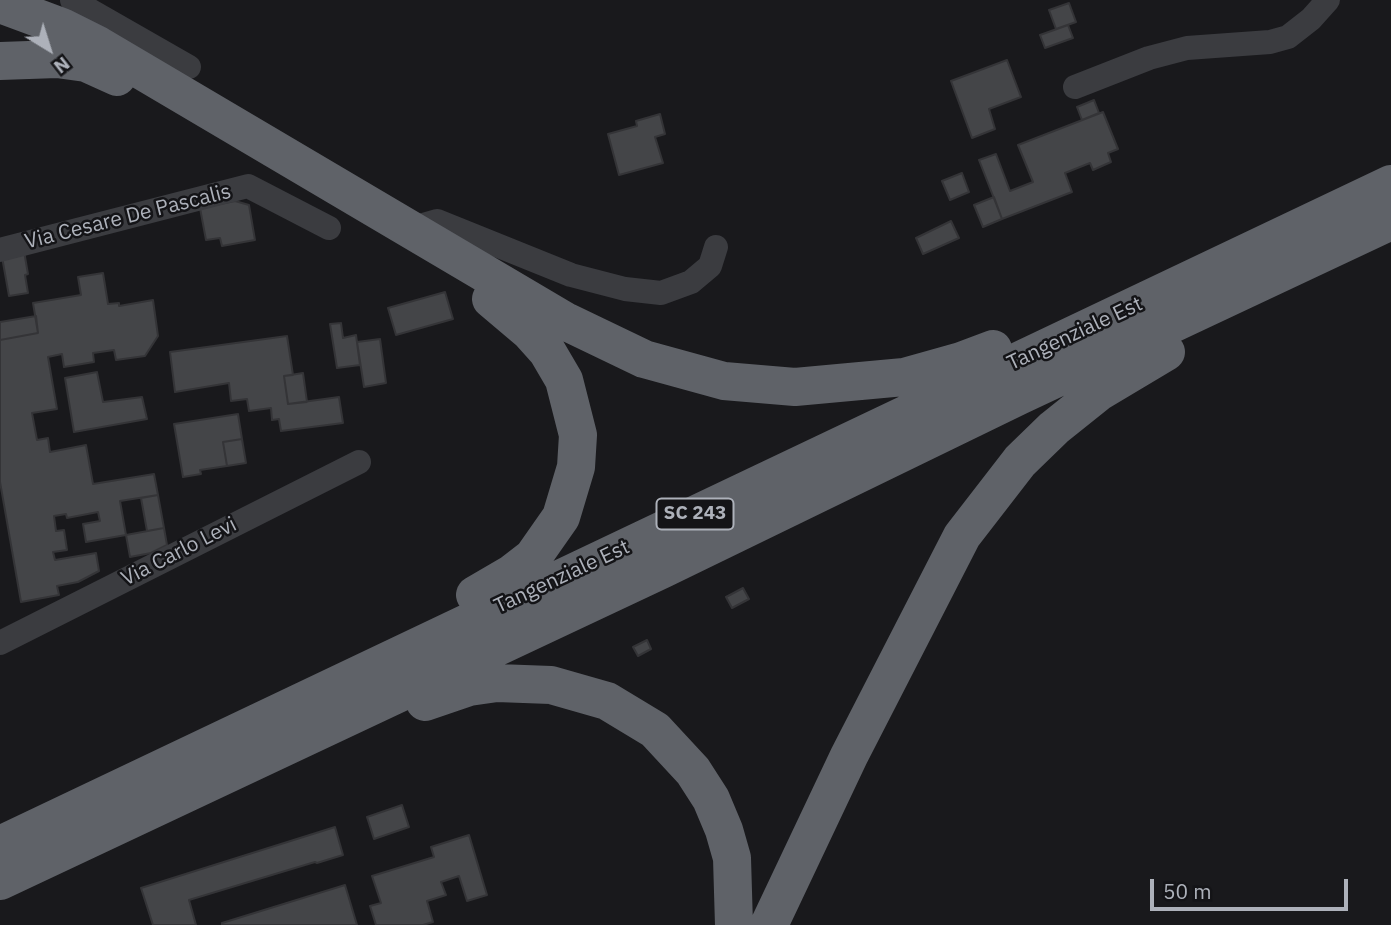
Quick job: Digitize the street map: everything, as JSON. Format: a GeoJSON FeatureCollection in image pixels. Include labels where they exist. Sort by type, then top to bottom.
{"type":"FeatureCollection","features":[{"type":"Feature","properties":{"kind":"highway"},"geometry":{"type":"LineString","coordinates":[[0,4],[62,27],[98,45],[423,225],[567,322],[644,359],[724,381],[795,387],[904,377],[961,361],[1131,293],[1159,294]]}},
{"type":"Feature","properties":{"kind":"highway"},"geometry":{"type":"LineString","coordinates":[[0,61],[57,58],[86,63],[145,93],[486,296],[530,332],[547,351],[564,380],[578,435],[576,467],[561,517],[533,557],[489,588],[339,668],[315,695]]}},
{"type":"Feature","properties":{"kind":"highway","name":"Tangenziale Est"},"geometry":{"type":"LineString","coordinates":[[0,845],[1391,184]]}},
{"type":"Feature","properties":{"kind":"highway","name":"Tangenziale Est"},"geometry":{"type":"LineString","coordinates":[[0,881],[663,569],[1019,396],[1391,221]]}},
{"type":"Feature","properties":{"kind":"highway"},"geometry":{"type":"LineString","coordinates":[[769,925],[849,756],[944,568],[962,536],[1020,461],[1054,428],[1099,393],[1141,366],[1391,237]]}},
{"type":"Feature","properties":{"kind":"highway"},"geometry":{"type":"LineString","coordinates":[[233,770],[263,769],[469,687],[524,682],[579,691],[607,701],[655,730],[693,771],[711,799],[732,858],[734,925]]}},
{"type":"Feature","properties":{"kind":"street"},"geometry":{"type":"LineString","coordinates":[[72,0],[189,67]]}},
{"type":"Feature","properties":{"kind":"street"},"geometry":{"type":"LineString","coordinates":[[1075,87],[1149,58],[1187,48],[1270,42],[1288,37],[1311,19],[1328,0]]}},
{"type":"Feature","properties":{"kind":"street","name":"Via Cesare De Pascalis"},"geometry":{"type":"LineString","coordinates":[[0,250],[248,186],[329,228]]}},
{"type":"Feature","properties":{"kind":"street"},"geometry":{"type":"LineString","coordinates":[[423,225],[571,275],[625,289],[661,293],[691,282],[710,266],[716,247]]}},
{"type":"Feature","properties":{"kind":"street","name":"Via Carlo Levi"},"geometry":{"type":"LineString","coordinates":[[0,643],[359,462]]}},
{"type":"Feature","properties":{"kind":"building"},"geometry":{"type":"Polygon","coordinates":[[[1069,3],[1076,22],[1056,29],[1049,10],[1069,3]]]}},
{"type":"Feature","properties":{"kind":"building"},"geometry":{"type":"Polygon","coordinates":[[[1068,25],[1073,38],[1045,48],[1040,35],[1068,25]]]}},
{"type":"Feature","properties":{"kind":"building"},"geometry":{"type":"Polygon","coordinates":[[[1007,60],[1021,97],[989,109],[995,129],[972,138],[951,81],[1007,60]]]}},
{"type":"Feature","properties":{"kind":"building"},"geometry":{"type":"Polygon","coordinates":[[[1094,100],[1099,113],[1082,120],[1077,107],[1094,100]]]}},
{"type":"Feature","properties":{"kind":"building"},"geometry":{"type":"Polygon","coordinates":[[[1103,112],[1118,149],[1108,153],[1111,162],[1093,170],[1090,163],[1065,173],[1072,192],[1002,219],[979,160],[996,154],[1010,191],[1033,182],[1018,145],[1103,112]]]}},
{"type":"Feature","properties":{"kind":"building"},"geometry":{"type":"Polygon","coordinates":[[[660,114],[665,134],[655,137],[663,163],[619,175],[608,134],[637,126],[636,121],[660,114]]]}},
{"type":"Feature","properties":{"kind":"building"},"geometry":{"type":"Polygon","coordinates":[[[962,173],[969,192],[950,200],[942,181],[962,173]]]}},
{"type":"Feature","properties":{"kind":"building"},"geometry":{"type":"Polygon","coordinates":[[[994,197],[1002,219],[983,227],[974,205],[994,197]]]}},
{"type":"Feature","properties":{"kind":"building"},"geometry":{"type":"Polygon","coordinates":[[[235,201],[249,205],[255,240],[222,246],[220,238],[206,240],[200,208],[235,201]]]}},
{"type":"Feature","properties":{"kind":"building"},"geometry":{"type":"Polygon","coordinates":[[[951,221],[959,238],[923,254],[916,238],[951,221]]]}},
{"type":"Feature","properties":{"kind":"building"},"geometry":{"type":"Polygon","coordinates":[[[24,251],[28,293],[9,296],[2,257],[24,251]]]}},
{"type":"Feature","properties":{"kind":"building"},"geometry":{"type":"Polygon","coordinates":[[[103,273],[108,304],[119,303],[119,306],[153,300],[158,336],[145,356],[116,360],[114,350],[93,353],[94,362],[64,367],[62,354],[48,357],[57,409],[32,413],[37,440],[48,438],[50,452],[86,445],[93,484],[154,474],[158,495],[120,501],[126,535],[86,542],[83,524],[100,521],[98,512],[67,518],[66,514],[54,516],[56,531],[64,530],[67,550],[53,552],[55,560],[96,553],[99,571],[78,582],[57,586],[59,595],[21,602],[0,482],[0,340],[38,333],[33,303],[81,295],[78,277],[103,273]]]}},
{"type":"Feature","properties":{"kind":"building"},"geometry":{"type":"Polygon","coordinates":[[[445,292],[453,319],[396,335],[388,308],[445,292]]]}},
{"type":"Feature","properties":{"kind":"building"},"geometry":{"type":"Polygon","coordinates":[[[36,316],[38,333],[0,340],[0,322],[36,316]]]}},
{"type":"Feature","properties":{"kind":"building"},"geometry":{"type":"Polygon","coordinates":[[[341,323],[343,338],[356,335],[360,365],[337,368],[330,324],[341,323]]]}},
{"type":"Feature","properties":{"kind":"building"},"geometry":{"type":"Polygon","coordinates":[[[287,336],[293,375],[284,376],[288,404],[339,397],[343,423],[281,431],[279,419],[272,420],[271,408],[249,411],[247,399],[231,401],[229,383],[175,392],[170,352],[287,336]]]}},
{"type":"Feature","properties":{"kind":"building"},"geometry":{"type":"Polygon","coordinates":[[[380,339],[386,383],[364,387],[357,342],[380,339]]]}},
{"type":"Feature","properties":{"kind":"building"},"geometry":{"type":"Polygon","coordinates":[[[97,372],[103,402],[142,397],[147,419],[74,432],[65,378],[97,372]]]}},
{"type":"Feature","properties":{"kind":"building"},"geometry":{"type":"Polygon","coordinates":[[[303,373],[307,402],[288,404],[284,376],[303,373]]]}},
{"type":"Feature","properties":{"kind":"building"},"geometry":{"type":"Polygon","coordinates":[[[238,414],[242,439],[223,442],[227,466],[200,470],[201,474],[183,477],[174,424],[238,414]]]}},
{"type":"Feature","properties":{"kind":"building"},"geometry":{"type":"Polygon","coordinates":[[[242,439],[246,463],[227,466],[223,442],[242,439]]]}},
{"type":"Feature","properties":{"kind":"building"},"geometry":{"type":"Polygon","coordinates":[[[158,495],[164,528],[147,531],[141,498],[158,495]]]}},
{"type":"Feature","properties":{"kind":"building"},"geometry":{"type":"Polygon","coordinates":[[[164,528],[167,545],[151,553],[130,557],[126,535],[164,528]]]}},
{"type":"Feature","properties":{"kind":"building"},"geometry":{"type":"Polygon","coordinates":[[[743,588],[749,599],[732,608],[726,597],[743,588]]]}},
{"type":"Feature","properties":{"kind":"building"},"geometry":{"type":"Polygon","coordinates":[[[647,640],[651,649],[638,656],[633,647],[647,640]]]}},
{"type":"Feature","properties":{"kind":"building"},"geometry":{"type":"Polygon","coordinates":[[[402,805],[409,827],[374,839],[367,817],[402,805]]]}},
{"type":"Feature","properties":{"kind":"building"},"geometry":{"type":"Polygon","coordinates":[[[335,827],[343,855],[189,900],[196,925],[153,925],[141,888],[335,827]]]}},
{"type":"Feature","properties":{"kind":"building"},"geometry":{"type":"Polygon","coordinates":[[[469,835],[487,895],[467,901],[459,876],[441,882],[446,895],[427,901],[433,922],[423,925],[376,925],[370,906],[381,903],[372,876],[434,857],[431,847],[469,835]]]}},
{"type":"Feature","properties":{"kind":"building"},"geometry":{"type":"Polygon","coordinates":[[[345,885],[357,925],[222,925],[222,923],[345,885]]]}}]}
